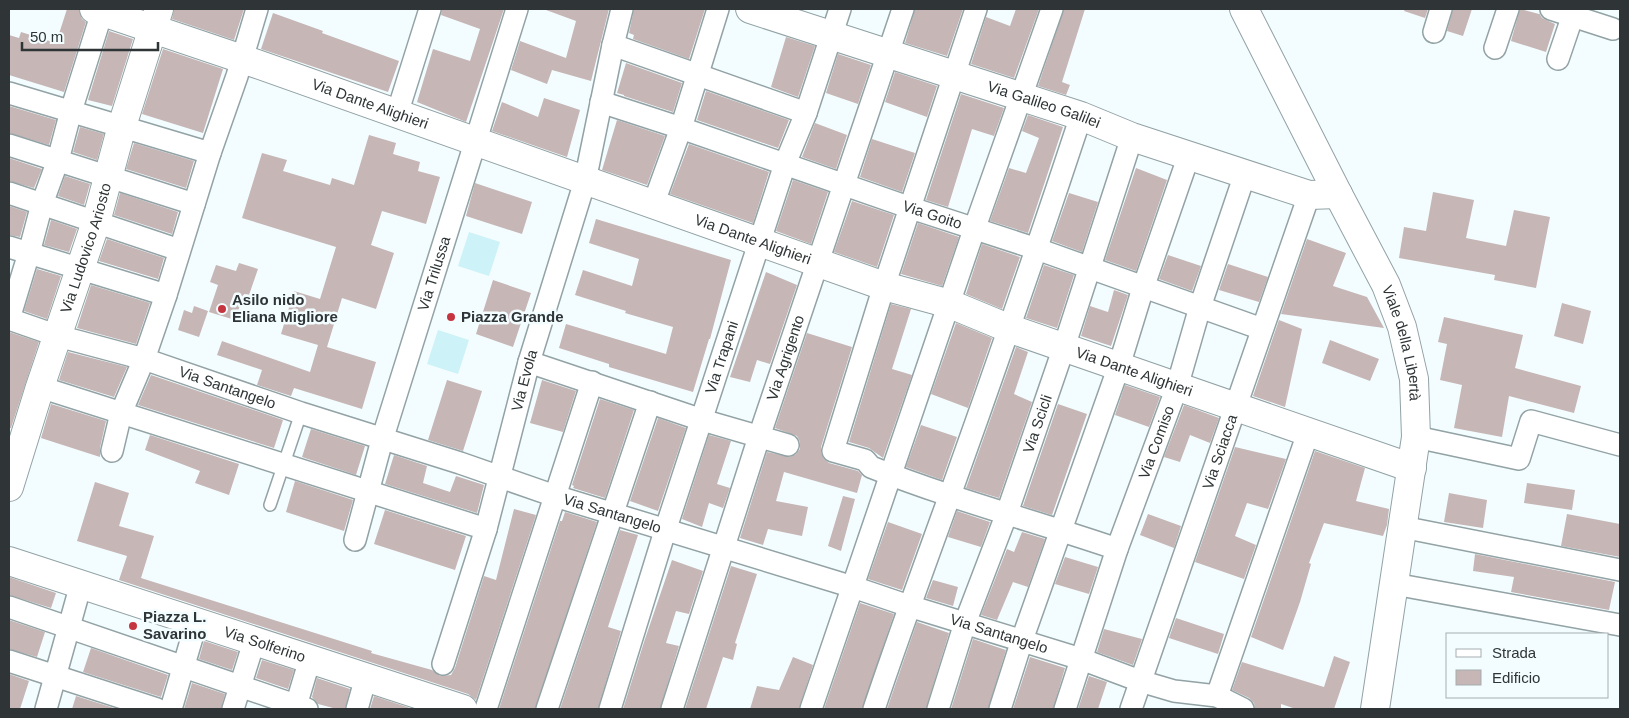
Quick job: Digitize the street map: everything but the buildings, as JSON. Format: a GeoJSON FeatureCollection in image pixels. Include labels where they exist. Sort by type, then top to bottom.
{"type":"FeatureCollection","features":[{"type":"Feature","properties":{"kind":"street"},"geometry":{"type":"LineString","coordinates":[[112,452],[121,413],[144,359],[166,295],[257,9]]}},
{"type":"Feature","properties":{"kind":"street"},"geometry":{"type":"LineString","coordinates":[[397,114],[430,9]]}},
{"type":"Feature","properties":{"kind":"street","name":"Via Trilussa"},"geometry":{"type":"LineString","coordinates":[[355,540],[382,440],[516,9]]}},
{"type":"Feature","properties":{"kind":"street","name":"Via Evola"},"geometry":{"type":"LineString","coordinates":[[443,664],[486,529],[529,362],[586,181],[601,102],[622,9]]}},
{"type":"Feature","properties":{"kind":"street"},"geometry":{"type":"LineString","coordinates":[[653,205],[681,128],[718,9]]}},
{"type":"Feature","properties":{"kind":"street","name":"Via Galileo Galilei"},"geometry":{"type":"LineString","coordinates":[[750,9],[1081,116],[1132,137],[1309,195],[1338,194]]}},
{"type":"Feature","properties":{"kind":"street","name":"Via Trapani"},"geometry":{"type":"LineString","coordinates":[[610,709],[665,531],[785,164],[806,113],[840,9]]}},
{"type":"Feature","properties":{"kind":"street","name":"Via Agrigento"},"geometry":{"type":"LineString","coordinates":[[672,709],[759,437],[903,9]]}},
{"type":"Feature","properties":{"kind":"street"},"geometry":{"type":"LineString","coordinates":[[976,9],[884,286],[832,451],[865,460],[871,467],[949,496],[1117,549]]}},
{"type":"Feature","properties":{"kind":"street"},"geometry":{"type":"LineString","coordinates":[[811,709],[975,227],[1052,9]]}},
{"type":"Feature","properties":{"kind":"street","name":"Viale della Libertà"},"geometry":{"type":"LineString","coordinates":[[1244,9],[1386,285],[1402,328],[1414,379],[1416,438],[1375,709]]}},
{"type":"Feature","properties":{"kind":"street"},"geometry":{"type":"LineString","coordinates":[[1434,32],[1441,9]]}},
{"type":"Feature","properties":{"kind":"street"},"geometry":{"type":"LineString","coordinates":[[1496,48],[1508,9]]}},
{"type":"Feature","properties":{"kind":"street"},"geometry":{"type":"LineString","coordinates":[[1551,9],[1573,12],[1613,29]]}},
{"type":"Feature","properties":{"kind":"street"},"geometry":{"type":"LineString","coordinates":[[9,319],[42,204],[58,160],[100,10]]}},
{"type":"Feature","properties":{"kind":"street","name":"Via Dante Alighieri"},"geometry":{"type":"LineString","coordinates":[[100,10],[156,18],[242,59],[817,263],[884,286],[950,304],[1008,328],[1177,388],[1412,468]]}},
{"type":"Feature","properties":{"kind":"street"},"geometry":{"type":"LineString","coordinates":[[1558,59],[1573,12]]}},
{"type":"Feature","properties":{"kind":"street","name":"Via Ludovico Ariosto"},"geometry":{"type":"LineString","coordinates":[[9,486],[40,388],[81,270],[122,126],[156,18]]}},
{"type":"Feature","properties":{"kind":"street"},"geometry":{"type":"LineString","coordinates":[[613,45],[806,113]]}},
{"type":"Feature","properties":{"kind":"street"},"geometry":{"type":"LineString","coordinates":[[9,93],[210,153]]}},
{"type":"Feature","properties":{"kind":"street","name":"Via Goito"},"geometry":{"type":"LineString","coordinates":[[601,102],[911,208],[1037,248],[1262,330]]}},
{"type":"Feature","properties":{"kind":"street"},"geometry":{"type":"LineString","coordinates":[[874,709],[1037,248],[1081,116]]}},
{"type":"Feature","properties":{"kind":"street","name":"Via Scicli"},"geometry":{"type":"LineString","coordinates":[[938,709],[965,623],[1064,347],[1132,137]]}},
{"type":"Feature","properties":{"kind":"street"},"geometry":{"type":"LineString","coordinates":[[9,145],[194,204]]}},
{"type":"Feature","properties":{"kind":"street"},"geometry":{"type":"LineString","coordinates":[[1000,709],[1022,640],[1119,366],[1143,288],[1189,155]]}},
{"type":"Feature","properties":{"kind":"street","name":"Via Comiso"},"geometry":{"type":"LineString","coordinates":[[1065,709],[1117,549],[1177,388],[1200,307],[1245,174]]}},
{"type":"Feature","properties":{"kind":"street"},"geometry":{"type":"LineString","coordinates":[[9,193],[179,250]]}},
{"type":"Feature","properties":{"kind":"street","name":"Via Sciacca"},"geometry":{"type":"LineString","coordinates":[[1131,709],[1309,195]]}},
{"type":"Feature","properties":{"kind":"street"},"geometry":{"type":"LineString","coordinates":[[9,247],[166,295]]}},
{"type":"Feature","properties":{"kind":"street","name":"Via Santangelo"},"geometry":{"type":"LineString","coordinates":[[9,319],[58,336],[144,359],[382,440],[460,463],[665,531],[724,547],[1022,640],[1140,681],[1174,691],[1218,696]]}},
{"type":"Feature","properties":{"kind":"street"},"geometry":{"type":"LineString","coordinates":[[529,362],[702,420],[788,445]]}},
{"type":"Feature","properties":{"kind":"street"},"geometry":{"type":"LineString","coordinates":[[486,709],[592,382]]}},
{"type":"Feature","properties":{"kind":"street"},"geometry":{"type":"LineString","coordinates":[[40,388],[486,529]]}},
{"type":"Feature","properties":{"kind":"street"},"geometry":{"type":"LineString","coordinates":[[546,709],[650,402]]}},
{"type":"Feature","properties":{"kind":"street"},"geometry":{"type":"LineString","coordinates":[[1416,438],[1519,459],[1531,421],[1620,445]]}},
{"type":"Feature","properties":{"kind":"street"},"geometry":{"type":"LineString","coordinates":[[1243,709],[1218,696],[1308,433]]}},
{"type":"Feature","properties":{"kind":"street"},"geometry":{"type":"LineString","coordinates":[[1402,528],[1620,570]]}},
{"type":"Feature","properties":{"kind":"street","name":"Via Solferino"},"geometry":{"type":"LineString","coordinates":[[9,561],[196,624],[366,677],[423,703],[463,709]]}},
{"type":"Feature","properties":{"kind":"street"},"geometry":{"type":"LineString","coordinates":[[46,709],[81,584]]}},
{"type":"Feature","properties":{"kind":"street"},"geometry":{"type":"LineString","coordinates":[[1394,584],[1620,625]]}},
{"type":"Feature","properties":{"kind":"street"},"geometry":{"type":"LineString","coordinates":[[9,607],[299,708],[310,659]]}},
{"type":"Feature","properties":{"kind":"street"},"geometry":{"type":"LineString","coordinates":[[171,709],[185,667],[196,624]]}},
{"type":"Feature","properties":{"kind":"street"},"geometry":{"type":"LineString","coordinates":[[233,709],[254,642]]}},
{"type":"Feature","properties":{"kind":"street"},"geometry":{"type":"LineString","coordinates":[[9,661],[157,709]]}},
{"type":"Feature","properties":{"kind":"street"},"geometry":{"type":"LineString","coordinates":[[357,709],[366,677]]}},
{"type":"Feature","properties":{"kind":"lane"},"geometry":{"type":"LineString","coordinates":[[270,505],[301,413]]}},
{"type":"Feature","properties":{"kind":"shaded area"},"geometry":{"type":"Polygon","coordinates":[[[469,232],[500,242],[489,276],[458,266],[469,232]]]}},
{"type":"Feature","properties":{"kind":"shaded area"},"geometry":{"type":"Polygon","coordinates":[[[438,330],[469,340],[458,374],[427,364],[438,330]]]}},
{"type":"Feature","properties":{"kind":"place","name":"Asilo nido Eliana Migliore"},"geometry":{"type":"Point","coordinates":[222,309]}},
{"type":"Feature","properties":{"kind":"place","name":"Piazza Grande"},"geometry":{"type":"Point","coordinates":[451,317]}},
{"type":"Feature","properties":{"kind":"place","name":"Piazza L. Savarino"},"geometry":{"type":"Point","coordinates":[133,626]}}]}
